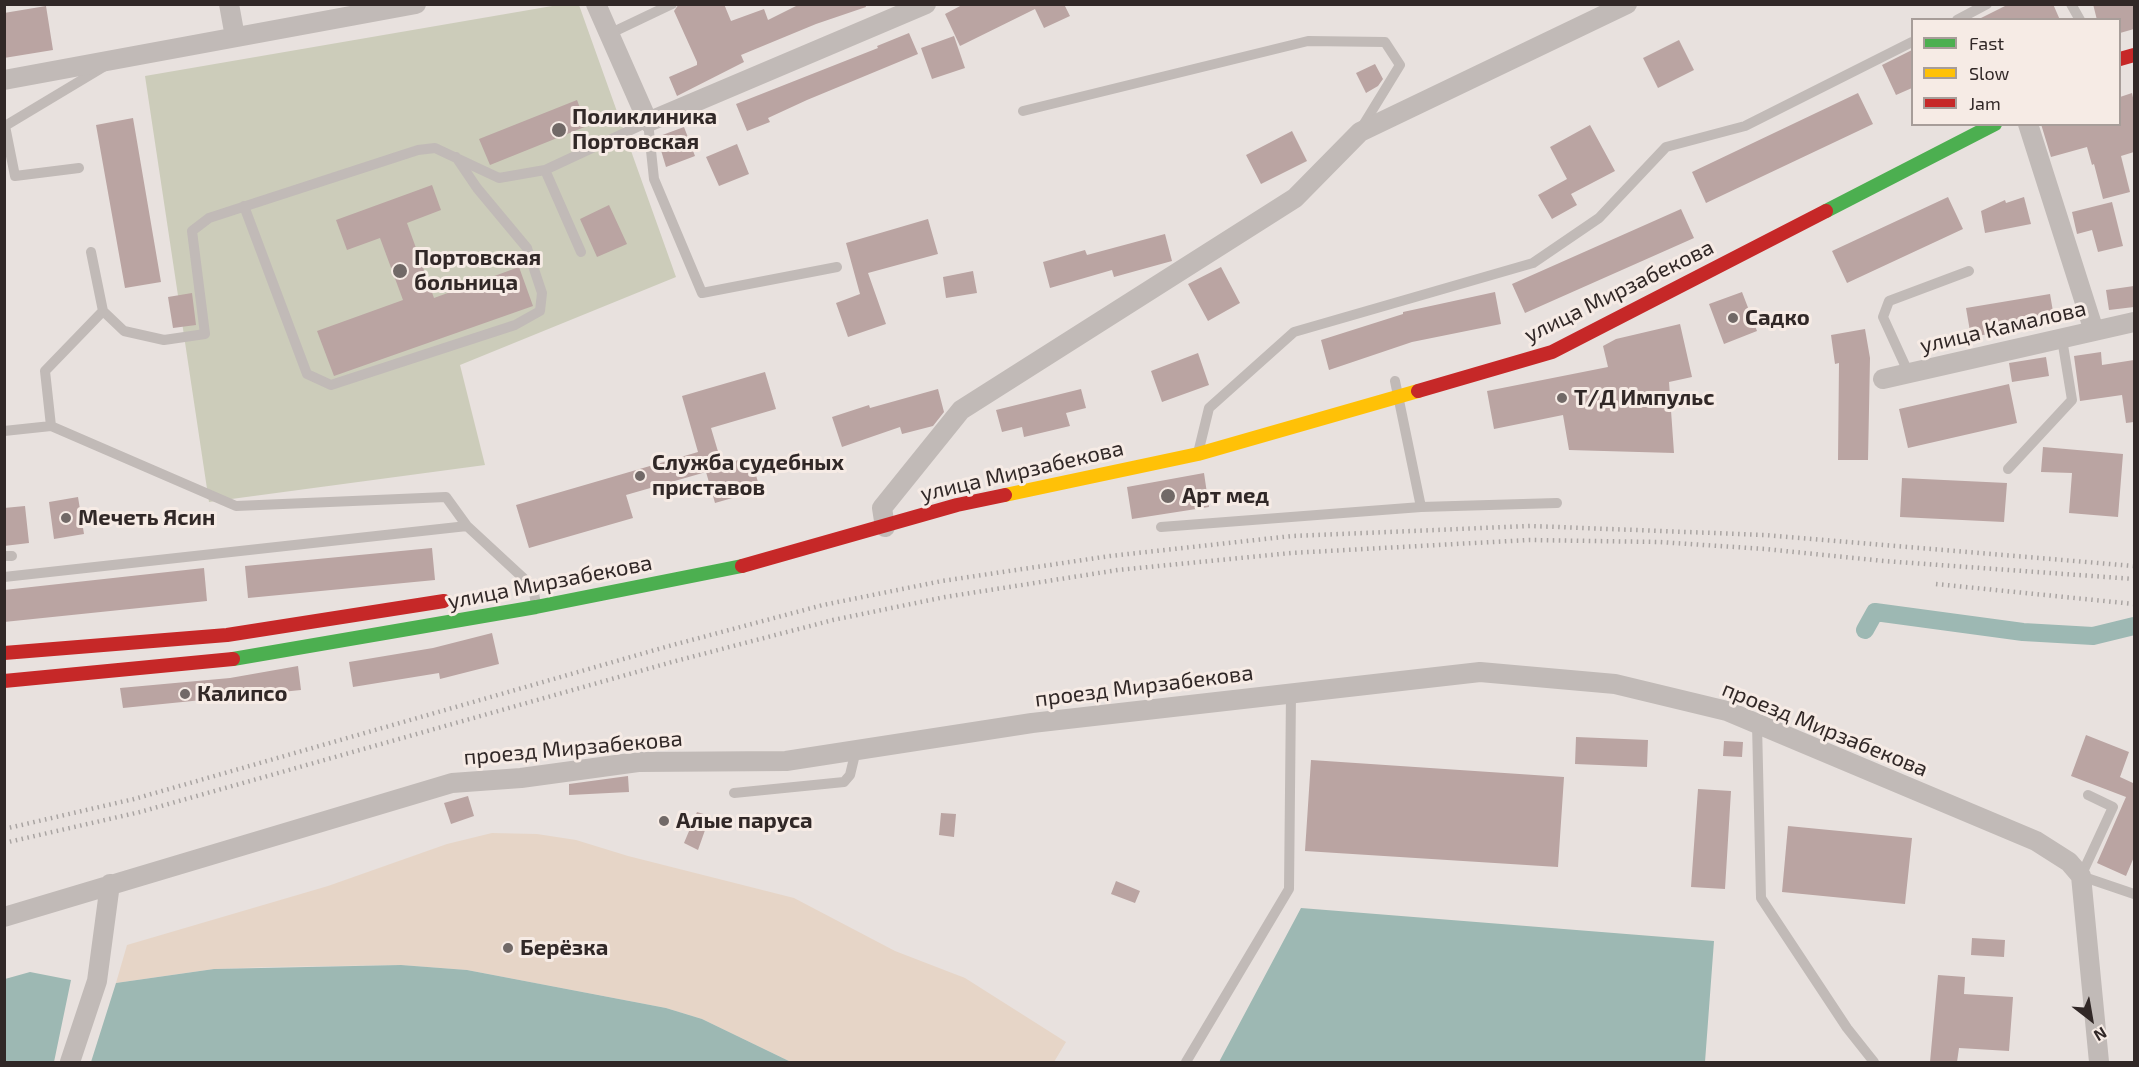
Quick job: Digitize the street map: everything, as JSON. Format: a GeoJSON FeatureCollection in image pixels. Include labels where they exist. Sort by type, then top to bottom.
{"type":"FeatureCollection","features":[{"type":"Feature","properties":{"kind":"main road","name":"улица Мирзабекова"},"geometry":{"type":"LineString","coordinates":[[880,515],[957,505],[1198,451],[1399,397],[1552,352],[1991,126]]}},
{"type":"Feature","properties":{"kind":"main road","name":"улица Мирзабекова"},"geometry":{"type":"LineString","coordinates":[[1035,474],[1198,451],[1390,383]]}},
{"type":"Feature","properties":{"kind":"main road","name":"улица Мирзабекова"},"geometry":{"type":"LineString","coordinates":[[4,681],[228,660],[536,607],[758,563],[880,515],[903,501]]}},
{"type":"Feature","properties":{"kind":"main road","name":"улица Мирзабекова"},"geometry":{"type":"LineString","coordinates":[[509,591],[539,586]]}},
{"type":"Feature","properties":{"kind":"main road","name":"улица Мирзабекова"},"geometry":{"type":"LineString","coordinates":[[4,653],[227,635],[462,598]]}},
{"type":"Feature","properties":{"kind":"street"},"geometry":{"type":"LineString","coordinates":[[229,4],[235,38]]}},
{"type":"Feature","properties":{"kind":"street"},"geometry":{"type":"LineString","coordinates":[[4,80],[416,4]]}},
{"type":"Feature","properties":{"kind":"street"},"geometry":{"type":"LineString","coordinates":[[596,4],[648,122],[927,4]]}},
{"type":"Feature","properties":{"kind":"street"},"geometry":{"type":"LineString","coordinates":[[880,515],[962,410],[1295,198],[1360,132],[1627,4]]}},
{"type":"Feature","properties":{"kind":"street"},"geometry":{"type":"LineString","coordinates":[[2029,126],[2094,331]]}},
{"type":"Feature","properties":{"kind":"street","name":"улица Камалова"},"geometry":{"type":"LineString","coordinates":[[1883,379],[2134,322]]}},
{"type":"Feature","properties":{"kind":"street","name":"проезд Мирзабекова"},"geometry":{"type":"LineString","coordinates":[[4,917],[452,783],[521,778],[638,762],[786,761],[1032,723],[1480,672],[1615,684],[1727,711],[2036,841],[2069,862],[2081,876]]}},
{"type":"Feature","properties":{"kind":"street"},"geometry":{"type":"LineString","coordinates":[[2081,876],[2099,1062]]}},
{"type":"Feature","properties":{"kind":"street"},"geometry":{"type":"LineString","coordinates":[[70,1062],[97,981],[110,884]]}},
{"type":"Feature","properties":{"kind":"lane"},"geometry":{"type":"LineString","coordinates":[[609,34],[672,4]]}},
{"type":"Feature","properties":{"kind":"lane"},"geometry":{"type":"LineString","coordinates":[[1961,18],[1987,4]]}},
{"type":"Feature","properties":{"kind":"lane"},"geometry":{"type":"LineString","coordinates":[[2071,4],[2079,18]]}},
{"type":"Feature","properties":{"kind":"lane"},"geometry":{"type":"LineString","coordinates":[[1023,111],[1308,41],[1385,42],[1400,65],[1360,132]]}},
{"type":"Feature","properties":{"kind":"lane"},"geometry":{"type":"LineString","coordinates":[[1198,451],[1209,408],[1294,332],[1533,263],[1599,218],[1666,147],[1745,126],[1911,43]]}},
{"type":"Feature","properties":{"kind":"lane"},"geometry":{"type":"LineString","coordinates":[[79,168],[15,176],[5,126],[121,57]]}},
{"type":"Feature","properties":{"kind":"lane"},"geometry":{"type":"LineString","coordinates":[[91,252],[103,311],[124,331],[164,339],[205,334],[192,231],[209,218],[418,150],[435,148],[499,178],[544,170],[648,122],[654,179],[702,293],[837,267]]}},
{"type":"Feature","properties":{"kind":"lane"},"geometry":{"type":"LineString","coordinates":[[244,206],[307,374],[331,385],[515,325],[540,311],[542,292],[527,248],[477,189],[456,157]]}},
{"type":"Feature","properties":{"kind":"lane"},"geometry":{"type":"LineString","coordinates":[[544,170],[581,252]]}},
{"type":"Feature","properties":{"kind":"lane"},"geometry":{"type":"LineString","coordinates":[[1909,374],[1883,317],[1889,301],[1969,272]]}},
{"type":"Feature","properties":{"kind":"lane"},"geometry":{"type":"LineString","coordinates":[[51,426],[45,371],[103,311]]}},
{"type":"Feature","properties":{"kind":"lane"},"geometry":{"type":"LineString","coordinates":[[2008,470],[2072,400],[2062,339]]}},
{"type":"Feature","properties":{"kind":"lane"},"geometry":{"type":"LineString","coordinates":[[1390,383],[1399,397],[1421,507]]}},
{"type":"Feature","properties":{"kind":"lane"},"geometry":{"type":"LineString","coordinates":[[4,431],[51,426],[236,506],[446,496],[467,526],[539,586],[536,607]]}},
{"type":"Feature","properties":{"kind":"lane"},"geometry":{"type":"LineString","coordinates":[[1161,527],[1421,507],[1557,503]]}},
{"type":"Feature","properties":{"kind":"lane"},"geometry":{"type":"LineString","coordinates":[[4,577],[467,526]]}},
{"type":"Feature","properties":{"kind":"lane"},"geometry":{"type":"LineString","coordinates":[[1186,1062],[1289,889],[1291,693]]}},
{"type":"Feature","properties":{"kind":"lane"},"geometry":{"type":"LineString","coordinates":[[1757,724],[1761,898],[1847,1028],[1874,1062]]}},
{"type":"Feature","properties":{"kind":"lane"},"geometry":{"type":"LineString","coordinates":[[734,792],[844,782],[850,775],[856,750]]}},
{"type":"Feature","properties":{"kind":"lane"},"geometry":{"type":"LineString","coordinates":[[2088,795],[2113,807],[2081,876],[2134,894]]}},
{"type":"Feature","properties":{"kind":"green space"},"geometry":{"type":"Polygon","coordinates":[[[558,5],[579,5],[676,277],[460,365],[485,465],[209,502],[145,76],[558,5]]]}},
{"type":"Feature","properties":{"kind":"sand","name":"Берёзка"},"geometry":{"type":"Polygon","coordinates":[[[492,833],[537,834],[576,840],[628,856],[794,898],[895,951],[965,978],[1066,1042],[1054,1062],[791,1062],[702,1019],[666,1008],[467,970],[401,965],[214,969],[116,983],[127,945],[328,886],[447,844],[492,833]]]}},
{"type":"Feature","properties":{"kind":"water"},"geometry":{"type":"Polygon","coordinates":[[[1301,908],[1714,941],[1705,1062],[1219,1062],[1301,908]]]}},
{"type":"Feature","properties":{"kind":"water"},"geometry":{"type":"Polygon","coordinates":[[[401,965],[467,970],[666,1008],[702,1019],[791,1062],[91,1062],[116,983],[214,969],[401,965]]]}},
{"type":"Feature","properties":{"kind":"water"},"geometry":{"type":"Polygon","coordinates":[[[30,972],[71,980],[54,1062],[5,1062],[5,979],[30,972]]]}},
{"type":"Feature","properties":{"kind":"building"},"geometry":{"type":"Polygon","coordinates":[[[679,4],[724,4],[731,21],[764,9],[768,20],[800,4],[865,4],[866,7],[816,24],[741,55],[744,62],[677,96],[669,77],[697,65],[674,11],[679,4]]]}},
{"type":"Feature","properties":{"kind":"building"},"geometry":{"type":"Polygon","coordinates":[[[964,4],[1064,4],[1070,16],[1044,28],[1035,9],[960,46],[945,14],[964,4]]]}},
{"type":"Feature","properties":{"kind":"building"},"geometry":{"type":"Polygon","coordinates":[[[2009,4],[2053,4],[2059,18],[1981,18],[2009,4]]]}},
{"type":"Feature","properties":{"kind":"building"},"geometry":{"type":"Polygon","coordinates":[[[2093,4],[2134,4],[2134,29],[2121,33],[2121,18],[2096,18],[2093,4]]]}},
{"type":"Feature","properties":{"kind":"building"},"geometry":{"type":"Polygon","coordinates":[[[46,6],[53,50],[4,58],[4,13],[46,6]]]}},
{"type":"Feature","properties":{"kind":"building"},"geometry":{"type":"Polygon","coordinates":[[[909,33],[918,54],[807,100],[768,118],[770,122],[747,131],[736,104],[878,48],[877,46],[909,33]]]}},
{"type":"Feature","properties":{"kind":"building"},"geometry":{"type":"Polygon","coordinates":[[[954,36],[965,68],[932,79],[921,48],[954,36]]]}},
{"type":"Feature","properties":{"kind":"building"},"geometry":{"type":"Polygon","coordinates":[[[1679,40],[1694,70],[1658,88],[1643,58],[1679,40]]]}},
{"type":"Feature","properties":{"kind":"building"},"geometry":{"type":"Polygon","coordinates":[[[1911,50],[1911,88],[1896,95],[1882,65],[1911,50]]]}},
{"type":"Feature","properties":{"kind":"building"},"geometry":{"type":"Polygon","coordinates":[[[1375,64],[1383,79],[1378,86],[1366,93],[1356,73],[1375,64]]]}},
{"type":"Feature","properties":{"kind":"building"},"geometry":{"type":"Polygon","coordinates":[[[1858,93],[1873,124],[1706,203],[1692,172],[1858,93]]]}},
{"type":"Feature","properties":{"kind":"building"},"geometry":{"type":"Polygon","coordinates":[[[2132,93],[2134,102],[2134,152],[2121,156],[2130,192],[2103,199],[2087,147],[2051,157],[2042,126],[2121,126],[2121,97],[2132,93]]]}},
{"type":"Feature","properties":{"kind":"building"},"geometry":{"type":"Polygon","coordinates":[[[577,100],[587,126],[490,165],[479,139],[577,100]]]}},
{"type":"Feature","properties":{"kind":"building"},"geometry":{"type":"Polygon","coordinates":[[[133,118],[161,282],[125,288],[96,125],[133,118]]]}},
{"type":"Feature","properties":{"kind":"building"},"geometry":{"type":"Polygon","coordinates":[[[1590,125],[1615,171],[1571,194],[1577,205],[1552,219],[1538,195],[1567,179],[1550,147],[1590,125]]]}},
{"type":"Feature","properties":{"kind":"building"},"geometry":{"type":"Polygon","coordinates":[[[684,127],[695,156],[666,167],[657,137],[684,127]]]}},
{"type":"Feature","properties":{"kind":"building"},"geometry":{"type":"Polygon","coordinates":[[[1292,131],[1307,161],[1261,184],[1246,155],[1292,131]]]}},
{"type":"Feature","properties":{"kind":"building"},"geometry":{"type":"Polygon","coordinates":[[[737,144],[749,174],[719,186],[706,157],[737,144]]]}},
{"type":"Feature","properties":{"kind":"building"},"geometry":{"type":"Polygon","coordinates":[[[432,185],[441,210],[407,223],[434,298],[519,267],[533,306],[334,376],[317,331],[403,300],[380,238],[347,250],[336,220],[432,185]]]}},
{"type":"Feature","properties":{"kind":"building"},"geometry":{"type":"Polygon","coordinates":[[[1948,197],[1963,229],[1847,283],[1832,251],[1948,197]]]}},
{"type":"Feature","properties":{"kind":"building"},"geometry":{"type":"Polygon","coordinates":[[[2024,197],[2031,224],[1985,233],[1981,211],[2005,200],[2006,203],[2024,197]]]}},
{"type":"Feature","properties":{"kind":"building"},"geometry":{"type":"Polygon","coordinates":[[[2112,202],[2123,246],[2098,252],[2092,230],[2077,234],[2072,212],[2112,202]]]}},
{"type":"Feature","properties":{"kind":"building"},"geometry":{"type":"Polygon","coordinates":[[[609,205],[627,244],[597,257],[580,219],[609,205]]]}},
{"type":"Feature","properties":{"kind":"building"},"geometry":{"type":"Polygon","coordinates":[[[1681,209],[1694,238],[1525,313],[1512,284],[1681,209]]]}},
{"type":"Feature","properties":{"kind":"building"},"geometry":{"type":"Polygon","coordinates":[[[928,219],[938,254],[868,273],[886,324],[848,337],[836,303],[860,294],[846,243],[928,219]]]}},
{"type":"Feature","properties":{"kind":"building"},"geometry":{"type":"Polygon","coordinates":[[[1165,234],[1172,261],[1114,277],[1112,270],[1050,288],[1043,262],[1085,250],[1087,255],[1165,234]]]}},
{"type":"Feature","properties":{"kind":"building"},"geometry":{"type":"Polygon","coordinates":[[[1221,267],[1240,303],[1208,321],[1188,284],[1221,267]]]}},
{"type":"Feature","properties":{"kind":"building"},"geometry":{"type":"Polygon","coordinates":[[[973,271],[977,293],[946,298],[943,277],[973,271]]]}},
{"type":"Feature","properties":{"kind":"building"},"geometry":{"type":"Polygon","coordinates":[[[2134,286],[2134,307],[2109,310],[2106,290],[2134,286]]]}},
{"type":"Feature","properties":{"kind":"building"},"geometry":{"type":"Polygon","coordinates":[[[1495,292],[1501,324],[1412,342],[1329,370],[1321,340],[1403,314],[1403,312],[1495,292]]]}},
{"type":"Feature","properties":{"kind":"building","name":"Садко"},"geometry":{"type":"Polygon","coordinates":[[[1742,292],[1757,331],[1724,344],[1709,304],[1742,292]]]}},
{"type":"Feature","properties":{"kind":"building"},"geometry":{"type":"Polygon","coordinates":[[[192,293],[196,325],[173,328],[168,297],[192,293]]]}},
{"type":"Feature","properties":{"kind":"building"},"geometry":{"type":"Polygon","coordinates":[[[2050,294],[2055,323],[1971,337],[1966,308],[2050,294]]]}},
{"type":"Feature","properties":{"kind":"building"},"geometry":{"type":"Polygon","coordinates":[[[1680,324],[1692,377],[1669,382],[1674,453],[1569,450],[1563,415],[1494,429],[1487,391],[1608,367],[1603,346],[1616,339],[1680,324]]]}},
{"type":"Feature","properties":{"kind":"building"},"geometry":{"type":"Polygon","coordinates":[[[1865,329],[1870,358],[1868,460],[1838,460],[1839,363],[1835,364],[1831,335],[1865,329]]]}},
{"type":"Feature","properties":{"kind":"building"},"geometry":{"type":"Polygon","coordinates":[[[2101,352],[2102,365],[2134,360],[2134,422],[2126,423],[2122,395],[2080,401],[2074,356],[2101,352]]]}},
{"type":"Feature","properties":{"kind":"building"},"geometry":{"type":"Polygon","coordinates":[[[1198,353],[1209,385],[1162,402],[1151,371],[1198,353]]]}},
{"type":"Feature","properties":{"kind":"building"},"geometry":{"type":"Polygon","coordinates":[[[2046,357],[2049,376],[2012,382],[2009,363],[2046,357]]]}},
{"type":"Feature","properties":{"kind":"building"},"geometry":{"type":"Polygon","coordinates":[[[765,372],[776,409],[711,428],[722,465],[751,456],[760,490],[715,503],[706,472],[626,495],[633,518],[529,548],[516,505],[698,452],[682,396],[765,372]]]}},
{"type":"Feature","properties":{"kind":"building"},"geometry":{"type":"Polygon","coordinates":[[[2009,384],[2017,423],[1908,448],[1899,409],[2009,384]]]}},
{"type":"Feature","properties":{"kind":"building"},"geometry":{"type":"Polygon","coordinates":[[[938,389],[944,412],[933,426],[902,434],[900,427],[842,447],[832,417],[869,405],[870,408],[938,389]]]}},
{"type":"Feature","properties":{"kind":"building"},"geometry":{"type":"Polygon","coordinates":[[[1081,389],[1086,408],[1066,413],[1070,426],[1024,437],[1022,427],[1002,432],[996,410],[1081,389]]]}},
{"type":"Feature","properties":{"kind":"building"},"geometry":{"type":"Polygon","coordinates":[[[2043,447],[2123,454],[2118,517],[2069,513],[2072,473],[2041,472],[2043,447]]]}},
{"type":"Feature","properties":{"kind":"building","name":"Арт мед"},"geometry":{"type":"Polygon","coordinates":[[[1204,473],[1209,507],[1132,519],[1127,487],[1204,473]]]}},
{"type":"Feature","properties":{"kind":"building"},"geometry":{"type":"Polygon","coordinates":[[[1902,478],[2007,483],[2004,522],[1900,517],[1902,478]]]}},
{"type":"Feature","properties":{"kind":"building","name":"Мечеть Ясин"},"geometry":{"type":"Polygon","coordinates":[[[78,497],[84,534],[54,539],[49,502],[78,497]]]}},
{"type":"Feature","properties":{"kind":"building"},"geometry":{"type":"Polygon","coordinates":[[[25,506],[29,543],[4,546],[4,508],[25,506]]]}},
{"type":"Feature","properties":{"kind":"building"},"geometry":{"type":"Polygon","coordinates":[[[432,548],[435,580],[248,598],[245,566],[432,548]]]}},
{"type":"Feature","properties":{"kind":"building"},"geometry":{"type":"Polygon","coordinates":[[[204,568],[207,601],[4,622],[4,590],[204,568]]]}},
{"type":"Feature","properties":{"kind":"building"},"geometry":{"type":"Polygon","coordinates":[[[492,633],[499,664],[440,679],[439,673],[353,687],[349,662],[433,648],[492,633]]]}},
{"type":"Feature","properties":{"kind":"building"},"geometry":{"type":"Polygon","coordinates":[[[298,666],[301,690],[123,708],[120,688],[230,678],[298,666]]]}},
{"type":"Feature","properties":{"kind":"building"},"geometry":{"type":"Polygon","coordinates":[[[2086,735],[2129,752],[2120,777],[2133,783],[2134,779],[2134,857],[2126,876],[2097,863],[2126,797],[2071,776],[2086,735]]]}},
{"type":"Feature","properties":{"kind":"building"},"geometry":{"type":"Polygon","coordinates":[[[1576,737],[1648,740],[1647,767],[1575,764],[1576,737]]]}},
{"type":"Feature","properties":{"kind":"building"},"geometry":{"type":"Polygon","coordinates":[[[1724,741],[1743,742],[1742,757],[1723,756],[1724,741]]]}},
{"type":"Feature","properties":{"kind":"building"},"geometry":{"type":"Polygon","coordinates":[[[1311,760],[1564,777],[1558,867],[1305,851],[1311,760]]]}},
{"type":"Feature","properties":{"kind":"building"},"geometry":{"type":"Polygon","coordinates":[[[628,776],[629,792],[569,795],[569,784],[628,776]]]}},
{"type":"Feature","properties":{"kind":"building"},"geometry":{"type":"Polygon","coordinates":[[[1698,789],[1731,791],[1725,889],[1691,887],[1698,789]]]}},
{"type":"Feature","properties":{"kind":"building"},"geometry":{"type":"Polygon","coordinates":[[[468,796],[474,816],[451,824],[444,803],[468,796]]]}},
{"type":"Feature","properties":{"kind":"building"},"geometry":{"type":"Polygon","coordinates":[[[697,812],[710,816],[698,850],[684,843],[697,812]]]}},
{"type":"Feature","properties":{"kind":"building"},"geometry":{"type":"Polygon","coordinates":[[[941,813],[956,814],[954,837],[939,835],[941,813]]]}},
{"type":"Feature","properties":{"kind":"building"},"geometry":{"type":"Polygon","coordinates":[[[1788,826],[1912,838],[1905,904],[1782,892],[1788,826]]]}},
{"type":"Feature","properties":{"kind":"building"},"geometry":{"type":"Polygon","coordinates":[[[1116,881],[1140,891],[1135,903],[1111,894],[1116,881]]]}},
{"type":"Feature","properties":{"kind":"building"},"geometry":{"type":"Polygon","coordinates":[[[1972,938],[2005,940],[2004,957],[1971,955],[1972,938]]]}},
{"type":"Feature","properties":{"kind":"building"},"geometry":{"type":"Polygon","coordinates":[[[1938,975],[1965,977],[1964,994],[2013,997],[2009,1051],[1959,1048],[1957,1062],[1930,1062],[1938,975]]]}},
{"type":"Feature","properties":{"kind":"waterway"},"geometry":{"type":"LineString","coordinates":[[1865,630],[1875,612],[2023,632],[2093,636],[2134,626]]}},
{"type":"Feature","properties":{"kind":"railway"},"geometry":{"type":"LineString","coordinates":[[4,829],[134,799],[669,646],[823,605],[942,581],[1110,556],[1292,536],[1531,526],[1765,535],[2134,566]]}},
{"type":"Feature","properties":{"kind":"railway"},"geometry":{"type":"LineString","coordinates":[[4,843],[140,812],[672,662],[833,620],[945,597],[1118,570],[1291,553],[1529,540],[1659,542],[2134,579]]}},
{"type":"Feature","properties":{"kind":"railway"},"geometry":{"type":"LineString","coordinates":[[1936,584],[2134,604]]}},
{"type":"Feature","properties":{"kind":"traffic: fast"},"geometry":{"type":"LineString","coordinates":[[1826,211],[1991,126]]}},
{"type":"Feature","properties":{"kind":"traffic: fast"},"geometry":{"type":"LineString","coordinates":[[233,659],[536,607],[742,566]]}},
{"type":"Feature","properties":{"kind":"traffic: slow"},"geometry":{"type":"LineString","coordinates":[[1005,495],[1198,454],[1418,391]]}},
{"type":"Feature","properties":{"kind":"traffic: jam"},"geometry":{"type":"LineString","coordinates":[[2121,59],[2134,55]]}},
{"type":"Feature","properties":{"kind":"traffic: jam"},"geometry":{"type":"LineString","coordinates":[[1418,391],[1552,352],[1826,211]]}},
{"type":"Feature","properties":{"kind":"traffic: jam"},"geometry":{"type":"LineString","coordinates":[[742,566],[957,505],[1005,495]]}},
{"type":"Feature","properties":{"kind":"traffic: jam"},"geometry":{"type":"LineString","coordinates":[[4,653],[227,635],[444,601]]}},
{"type":"Feature","properties":{"kind":"traffic: jam"},"geometry":{"type":"LineString","coordinates":[[4,681],[233,659]]}},
{"type":"Feature","properties":{"kind":"place","name":"Поликлиника Портовская"},"geometry":{"type":"Point","coordinates":[559,130]}},
{"type":"Feature","properties":{"kind":"place","name":"Портовская больница"},"geometry":{"type":"Point","coordinates":[400,271]}},
{"type":"Feature","properties":{"kind":"place","name":"Садко"},"geometry":{"type":"Point","coordinates":[1733,318]}},
{"type":"Feature","properties":{"kind":"place","name":"Т/Д Импульс"},"geometry":{"type":"Point","coordinates":[1562,398]}},
{"type":"Feature","properties":{"kind":"place","name":"Служба судебных приставов"},"geometry":{"type":"Point","coordinates":[640,476]}},
{"type":"Feature","properties":{"kind":"place","name":"Арт мед"},"geometry":{"type":"Point","coordinates":[1168,496]}},
{"type":"Feature","properties":{"kind":"place","name":"Мечеть Ясин"},"geometry":{"type":"Point","coordinates":[66,518]}},
{"type":"Feature","properties":{"kind":"place","name":"Калипсо"},"geometry":{"type":"Point","coordinates":[185,694]}},
{"type":"Feature","properties":{"kind":"place","name":"Алые паруса"},"geometry":{"type":"Point","coordinates":[664,821]}},
{"type":"Feature","properties":{"kind":"place","name":"Берёзка"},"geometry":{"type":"Point","coordinates":[508,948]}}]}
